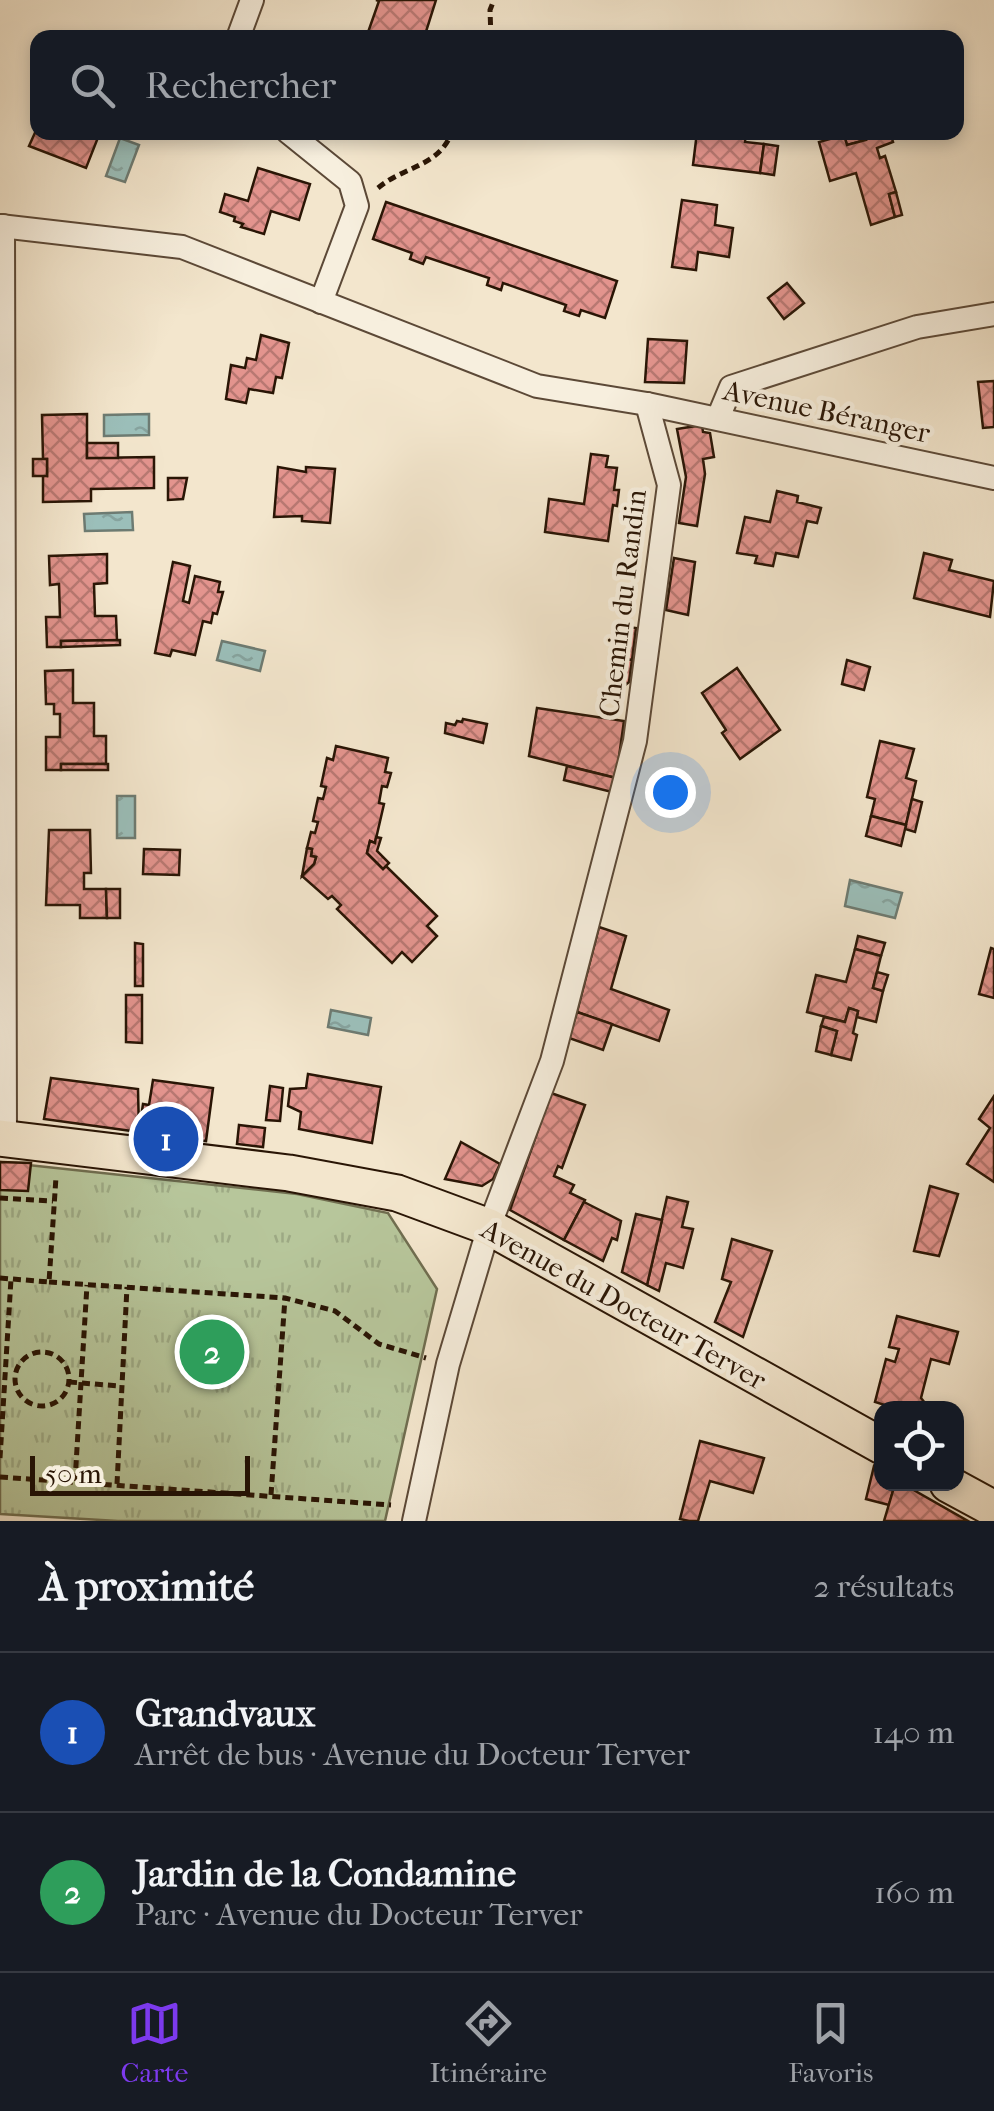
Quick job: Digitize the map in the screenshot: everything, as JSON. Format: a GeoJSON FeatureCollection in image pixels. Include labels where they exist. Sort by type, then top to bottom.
{"type":"FeatureCollection","features":[{"type":"Feature","properties":{"kind":"main road","name":"Avenue du Docteur Terver"},"geometry":{"type":"LineString","coordinates":[[2,1138],[307,1176],[397,1193],[488,1226],[874,1442]]}},
{"type":"Feature","properties":{"kind":"main road"},"geometry":{"type":"LineString","coordinates":[[961,1491],[994,1509]]}},
{"type":"Feature","properties":{"kind":"street"},"geometry":{"type":"LineString","coordinates":[[241,30],[252,0]]}},
{"type":"Feature","properties":{"kind":"street"},"geometry":{"type":"LineString","coordinates":[[298,140],[350,182],[357,206],[321,302]]}},
{"type":"Feature","properties":{"kind":"street"},"geometry":{"type":"LineString","coordinates":[[2,1138],[5,935],[1,226],[182,247],[538,386],[648,404]]}},
{"type":"Feature","properties":{"kind":"street"},"geometry":{"type":"LineString","coordinates":[[718,418],[730,387],[917,327],[994,314]]}},
{"type":"Feature","properties":{"kind":"street","name":"Avenue Béranger"},"geometry":{"type":"LineString","coordinates":[[648,404],[994,478]]}},
{"type":"Feature","properties":{"kind":"street","name":"Chemin du Randin"},"geometry":{"type":"LineString","coordinates":[[416,1514],[448,1364],[488,1226],[552,1062],[635,741],[669,485],[648,404]]}},
{"type":"Feature","properties":{"kind":"path"},"geometry":{"type":"LineString","coordinates":[[491,30],[494,0]]}},
{"type":"Feature","properties":{"kind":"path"},"geometry":{"type":"LineString","coordinates":[[357,206],[393,175],[434,159],[448,140]]}},
{"type":"Feature","properties":{"kind":"path"},"geometry":{"type":"LineString","coordinates":[[49,1282],[56,1177]]}},
{"type":"Feature","properties":{"kind":"path"},"geometry":{"type":"LineString","coordinates":[[0,1198],[53,1202]]}},
{"type":"Feature","properties":{"kind":"path"},"geometry":{"type":"LineString","coordinates":[[0,1278],[286,1298],[335,1311],[380,1344],[448,1364]]}},
{"type":"Feature","properties":{"kind":"path"},"geometry":{"type":"LineString","coordinates":[[0,1458],[2,1374],[11,1279]]}},
{"type":"Feature","properties":{"kind":"path"},"geometry":{"type":"LineString","coordinates":[[75,1481],[87,1284]]}},
{"type":"Feature","properties":{"kind":"path"},"geometry":{"type":"LineString","coordinates":[[117,1485],[127,1287]]}},
{"type":"Feature","properties":{"kind":"path"},"geometry":{"type":"LineString","coordinates":[[270,1495],[286,1298]]}},
{"type":"Feature","properties":{"kind":"path"},"geometry":{"type":"LineString","coordinates":[[45,1351],[66,1365],[69,1382],[60,1399],[43,1406],[26,1401],[15,1385],[15,1375],[28,1354],[45,1351]]}},
{"type":"Feature","properties":{"kind":"path"},"geometry":{"type":"LineString","coordinates":[[2,1374],[15,1375]]}},
{"type":"Feature","properties":{"kind":"path"},"geometry":{"type":"LineString","coordinates":[[69,1382],[120,1386]]}},
{"type":"Feature","properties":{"kind":"path"},"geometry":{"type":"LineString","coordinates":[[0,1477],[270,1495],[416,1514]]}},
{"type":"Feature","properties":{"kind":"green space"},"geometry":{"type":"Polygon","coordinates":[[[0,1162],[297,1194],[388,1213],[437,1289],[385,1521],[118,1521],[0,1514],[0,1162]]]}},
{"type":"Feature","properties":{"kind":"water"},"geometry":{"type":"Polygon","coordinates":[[[119,140],[139,145],[125,182],[106,176],[119,140]]]}},
{"type":"Feature","properties":{"kind":"water"},"geometry":{"type":"Polygon","coordinates":[[[149,414],[149,435],[104,436],[104,415],[149,414]]]}},
{"type":"Feature","properties":{"kind":"water"},"geometry":{"type":"Polygon","coordinates":[[[132,512],[133,530],[85,531],[84,514],[132,512]]]}},
{"type":"Feature","properties":{"kind":"water"},"geometry":{"type":"Polygon","coordinates":[[[222,641],[265,651],[260,671],[217,660],[222,641]]]}},
{"type":"Feature","properties":{"kind":"water"},"geometry":{"type":"Polygon","coordinates":[[[117,796],[135,796],[135,838],[117,838],[117,796]]]}},
{"type":"Feature","properties":{"kind":"water"},"geometry":{"type":"Polygon","coordinates":[[[850,880],[902,893],[895,918],[845,906],[850,880]]]}},
{"type":"Feature","properties":{"kind":"water"},"geometry":{"type":"Polygon","coordinates":[[[331,1010],[371,1018],[368,1035],[328,1027],[331,1010]]]}},
{"type":"Feature","properties":{"kind":"building"},"geometry":{"type":"Polygon","coordinates":[[[376,0],[436,0],[427,30],[369,30],[379,1],[376,0]]]}},
{"type":"Feature","properties":{"kind":"building"},"geometry":{"type":"Polygon","coordinates":[[[32,140],[97,140],[86,168],[29,146],[32,140]]]}},
{"type":"Feature","properties":{"kind":"building"},"geometry":{"type":"Polygon","coordinates":[[[696,140],[764,144],[760,173],[693,165],[696,140]]]}},
{"type":"Feature","properties":{"kind":"building"},"geometry":{"type":"Polygon","coordinates":[[[846,140],[847,145],[892,140],[877,148],[880,158],[885,156],[896,192],[889,194],[895,217],[871,225],[856,173],[830,181],[819,142],[846,140]]]}},
{"type":"Feature","properties":{"kind":"building"},"geometry":{"type":"Polygon","coordinates":[[[764,144],[778,146],[774,175],[760,173],[764,144]]]}},
{"type":"Feature","properties":{"kind":"building"},"geometry":{"type":"Polygon","coordinates":[[[258,168],[310,184],[299,220],[271,211],[264,234],[241,227],[243,224],[234,221],[235,217],[220,212],[225,194],[248,201],[258,168]]]}},
{"type":"Feature","properties":{"kind":"building"},"geometry":{"type":"Polygon","coordinates":[[[896,192],[902,215],[895,217],[889,194],[896,192]]]}},
{"type":"Feature","properties":{"kind":"building"},"geometry":{"type":"Polygon","coordinates":[[[682,200],[717,205],[715,225],[733,228],[729,257],[698,252],[696,270],[672,267],[682,200]]]}},
{"type":"Feature","properties":{"kind":"building"},"geometry":{"type":"Polygon","coordinates":[[[386,202],[617,281],[605,318],[581,310],[579,316],[564,311],[566,305],[503,283],[501,290],[487,285],[489,278],[426,257],[423,264],[410,259],[412,253],[373,239],[386,202]]]}},
{"type":"Feature","properties":{"kind":"building"},"geometry":{"type":"Polygon","coordinates":[[[787,283],[804,303],[784,319],[768,298],[787,283]]]}},
{"type":"Feature","properties":{"kind":"building"},"geometry":{"type":"Polygon","coordinates":[[[261,335],[289,343],[282,378],[276,377],[273,393],[249,389],[246,403],[226,399],[231,365],[245,368],[247,358],[256,360],[261,335]]]}},
{"type":"Feature","properties":{"kind":"building"},"geometry":{"type":"Polygon","coordinates":[[[648,339],[687,341],[684,383],[645,382],[648,339]]]}},
{"type":"Feature","properties":{"kind":"building"},"geometry":{"type":"Polygon","coordinates":[[[994,381],[994,427],[983,428],[978,382],[994,381]]]}},
{"type":"Feature","properties":{"kind":"building"},"geometry":{"type":"Polygon","coordinates":[[[87,414],[87,458],[154,457],[154,488],[91,489],[91,501],[43,502],[47,459],[43,459],[42,415],[87,414]]]}},
{"type":"Feature","properties":{"kind":"building"},"geometry":{"type":"Polygon","coordinates":[[[702,425],[703,432],[710,433],[714,457],[703,459],[705,474],[697,526],[679,523],[686,477],[677,429],[702,425]]]}},
{"type":"Feature","properties":{"kind":"building"},"geometry":{"type":"Polygon","coordinates":[[[87,443],[118,443],[118,458],[87,458],[87,443]]]}},
{"type":"Feature","properties":{"kind":"building"},"geometry":{"type":"Polygon","coordinates":[[[591,454],[608,456],[606,467],[617,468],[614,490],[619,490],[608,541],[545,532],[549,499],[584,504],[591,454]]]}},
{"type":"Feature","properties":{"kind":"building"},"geometry":{"type":"Polygon","coordinates":[[[33,459],[47,459],[47,476],[33,476],[33,459]]]}},
{"type":"Feature","properties":{"kind":"building"},"geometry":{"type":"Polygon","coordinates":[[[278,467],[306,472],[306,467],[335,469],[330,523],[302,521],[302,516],[274,517],[278,467]]]}},
{"type":"Feature","properties":{"kind":"building"},"geometry":{"type":"Polygon","coordinates":[[[168,478],[187,478],[183,499],[168,500],[168,478]]]}},
{"type":"Feature","properties":{"kind":"building"},"geometry":{"type":"Polygon","coordinates":[[[777,491],[798,496],[797,502],[821,508],[817,523],[807,521],[798,557],[776,553],[773,566],[755,563],[757,556],[737,553],[745,517],[770,522],[777,491]]]}},
{"type":"Feature","properties":{"kind":"building"},"geometry":{"type":"Polygon","coordinates":[[[924,553],[952,560],[949,570],[994,581],[990,617],[914,598],[924,553]]]}},
{"type":"Feature","properties":{"kind":"building"},"geometry":{"type":"Polygon","coordinates":[[[107,554],[107,583],[94,584],[95,616],[116,616],[117,640],[61,641],[61,647],[47,647],[46,617],[60,617],[59,584],[50,585],[49,556],[107,554]]]}},
{"type":"Feature","properties":{"kind":"building"},"geometry":{"type":"Polygon","coordinates":[[[674,558],[695,562],[688,615],[666,610],[674,558]]]}},
{"type":"Feature","properties":{"kind":"building"},"geometry":{"type":"Polygon","coordinates":[[[173,562],[190,566],[183,601],[189,603],[195,576],[220,582],[218,592],[223,592],[211,623],[203,621],[195,655],[172,650],[170,656],[155,653],[173,562]]]}},
{"type":"Feature","properties":{"kind":"building"},"geometry":{"type":"Polygon","coordinates":[[[620,626],[636,628],[632,660],[615,658],[620,626]]]}},
{"type":"Feature","properties":{"kind":"building"},"geometry":{"type":"Polygon","coordinates":[[[120,640],[120,645],[61,647],[61,641],[120,640]]]}},
{"type":"Feature","properties":{"kind":"building"},"geometry":{"type":"Polygon","coordinates":[[[615,658],[632,660],[629,682],[624,686],[611,684],[615,658]]]}},
{"type":"Feature","properties":{"kind":"building"},"geometry":{"type":"Polygon","coordinates":[[[847,660],[870,667],[864,690],[842,684],[847,660]]]}},
{"type":"Feature","properties":{"kind":"building"},"geometry":{"type":"Polygon","coordinates":[[[737,668],[780,730],[740,759],[702,693],[737,668]]]}},
{"type":"Feature","properties":{"kind":"building"},"geometry":{"type":"Polygon","coordinates":[[[73,670],[73,703],[94,703],[94,736],[106,736],[106,764],[61,764],[61,770],[46,770],[46,737],[60,737],[60,714],[54,714],[54,704],[46,704],[45,671],[73,670]]]}},
{"type":"Feature","properties":{"kind":"building"},"geometry":{"type":"Polygon","coordinates":[[[537,708],[624,721],[616,778],[529,756],[537,708]]]}},
{"type":"Feature","properties":{"kind":"building"},"geometry":{"type":"Polygon","coordinates":[[[463,719],[487,724],[483,743],[445,733],[446,723],[455,725],[463,719]]]}},
{"type":"Feature","properties":{"kind":"building"},"geometry":{"type":"Polygon","coordinates":[[[880,741],[914,749],[906,778],[916,781],[906,825],[871,816],[875,799],[867,797],[880,741]]]}},
{"type":"Feature","properties":{"kind":"building"},"geometry":{"type":"Polygon","coordinates":[[[336,746],[388,758],[385,772],[391,773],[387,787],[382,786],[379,803],[384,804],[375,843],[370,841],[367,853],[383,869],[386,866],[437,916],[427,926],[437,936],[412,962],[402,952],[392,963],[337,909],[341,905],[332,896],[328,899],[302,876],[316,857],[307,848],[318,822],[313,821],[318,798],[323,799],[326,787],[321,786],[327,758],[333,760],[336,746]]]}},
{"type":"Feature","properties":{"kind":"building"},"geometry":{"type":"Polygon","coordinates":[[[61,764],[108,764],[108,770],[61,770],[61,764]]]}},
{"type":"Feature","properties":{"kind":"building"},"geometry":{"type":"Polygon","coordinates":[[[567,766],[616,778],[612,792],[564,780],[567,766]]]}},
{"type":"Feature","properties":{"kind":"building"},"geometry":{"type":"Polygon","coordinates":[[[912,799],[922,802],[915,832],[905,829],[912,799]]]}},
{"type":"Feature","properties":{"kind":"building"},"geometry":{"type":"Polygon","coordinates":[[[871,816],[906,825],[901,846],[866,836],[871,816]]]}},
{"type":"Feature","properties":{"kind":"building"},"geometry":{"type":"Polygon","coordinates":[[[49,830],[90,830],[91,873],[84,873],[84,889],[106,889],[107,918],[80,918],[80,905],[46,905],[49,830]]]}},
{"type":"Feature","properties":{"kind":"building"},"geometry":{"type":"Polygon","coordinates":[[[376,837],[381,838],[377,851],[389,863],[383,869],[367,853],[370,841],[375,843],[376,837]]]}},
{"type":"Feature","properties":{"kind":"building"},"geometry":{"type":"Polygon","coordinates":[[[307,848],[316,857],[302,876],[307,848]]]}},
{"type":"Feature","properties":{"kind":"building"},"geometry":{"type":"Polygon","coordinates":[[[144,849],[180,850],[179,875],[143,874],[144,849]]]}},
{"type":"Feature","properties":{"kind":"building"},"geometry":{"type":"Polygon","coordinates":[[[106,889],[120,889],[120,918],[107,918],[106,889]]]}},
{"type":"Feature","properties":{"kind":"building"},"geometry":{"type":"Polygon","coordinates":[[[599,927],[626,936],[611,989],[669,1010],[659,1041],[577,1012],[599,927]]]}},
{"type":"Feature","properties":{"kind":"building"},"geometry":{"type":"Polygon","coordinates":[[[858,936],[885,943],[881,956],[855,949],[858,936]]]}},
{"type":"Feature","properties":{"kind":"building"},"geometry":{"type":"Polygon","coordinates":[[[135,943],[143,944],[143,986],[135,986],[135,943]]]}},
{"type":"Feature","properties":{"kind":"building"},"geometry":{"type":"Polygon","coordinates":[[[991,948],[994,949],[994,998],[979,994],[991,948]]]}},
{"type":"Feature","properties":{"kind":"building"},"geometry":{"type":"Polygon","coordinates":[[[855,949],[881,956],[873,988],[883,991],[876,1022],[857,1017],[858,1011],[849,1008],[845,1022],[807,1012],[816,975],[846,982],[855,949]]]}},
{"type":"Feature","properties":{"kind":"building"},"geometry":{"type":"Polygon","coordinates":[[[877,972],[888,975],[883,991],[873,988],[877,972]]]}},
{"type":"Feature","properties":{"kind":"building"},"geometry":{"type":"Polygon","coordinates":[[[126,995],[142,995],[142,1043],[126,1042],[126,995]]]}},
{"type":"Feature","properties":{"kind":"building"},"geometry":{"type":"Polygon","coordinates":[[[849,1008],[858,1011],[851,1060],[831,1055],[837,1031],[821,1026],[824,1017],[845,1022],[849,1008]]]}},
{"type":"Feature","properties":{"kind":"building"},"geometry":{"type":"Polygon","coordinates":[[[577,1012],[612,1024],[603,1050],[569,1038],[577,1012]]]}},
{"type":"Feature","properties":{"kind":"building"},"geometry":{"type":"Polygon","coordinates":[[[821,1026],[837,1031],[831,1055],[816,1051],[821,1026]]]}},
{"type":"Feature","properties":{"kind":"building"},"geometry":{"type":"Polygon","coordinates":[[[308,1074],[381,1087],[372,1143],[299,1129],[301,1112],[288,1106],[290,1089],[306,1088],[308,1074]]]}},
{"type":"Feature","properties":{"kind":"building"},"geometry":{"type":"Polygon","coordinates":[[[51,1078],[138,1089],[139,1132],[44,1119],[51,1078]]]}},
{"type":"Feature","properties":{"kind":"building"},"geometry":{"type":"Polygon","coordinates":[[[153,1080],[213,1088],[206,1141],[146,1133],[148,1119],[141,1118],[143,1104],[149,1105],[153,1080]]]}},
{"type":"Feature","properties":{"kind":"building"},"geometry":{"type":"Polygon","coordinates":[[[270,1086],[283,1088],[280,1121],[266,1120],[270,1086]]]}},
{"type":"Feature","properties":{"kind":"building"},"geometry":{"type":"Polygon","coordinates":[[[551,1093],[585,1105],[562,1168],[558,1166],[554,1176],[574,1185],[570,1193],[585,1200],[564,1240],[510,1210],[551,1093]]]}},
{"type":"Feature","properties":{"kind":"building"},"geometry":{"type":"Polygon","coordinates":[[[994,1096],[994,1182],[967,1164],[990,1128],[979,1119],[994,1096]]]}},
{"type":"Feature","properties":{"kind":"building"},"geometry":{"type":"Polygon","coordinates":[[[239,1125],[265,1128],[263,1147],[237,1144],[239,1125]]]}},
{"type":"Feature","properties":{"kind":"building"},"geometry":{"type":"Polygon","coordinates":[[[461,1142],[500,1164],[493,1179],[482,1186],[445,1179],[461,1142]]]}},
{"type":"Feature","properties":{"kind":"building"},"geometry":{"type":"Polygon","coordinates":[[[0,1162],[31,1163],[28,1191],[0,1190],[0,1162]]]}},
{"type":"Feature","properties":{"kind":"building"},"geometry":{"type":"Polygon","coordinates":[[[930,1186],[958,1194],[939,1256],[914,1251],[930,1186]]]}},
{"type":"Feature","properties":{"kind":"building"},"geometry":{"type":"Polygon","coordinates":[[[667,1197],[688,1202],[682,1227],[693,1229],[683,1268],[666,1263],[659,1291],[647,1285],[667,1197]]]}},
{"type":"Feature","properties":{"kind":"building"},"geometry":{"type":"Polygon","coordinates":[[[584,1202],[621,1221],[617,1240],[612,1238],[603,1261],[564,1240],[584,1202]]]}},
{"type":"Feature","properties":{"kind":"building"},"geometry":{"type":"Polygon","coordinates":[[[636,1214],[662,1220],[647,1285],[622,1272],[636,1214]]]}},
{"type":"Feature","properties":{"kind":"building"},"geometry":{"type":"Polygon","coordinates":[[[732,1239],[772,1251],[743,1337],[715,1322],[731,1282],[722,1279],[732,1239]]]}},
{"type":"Feature","properties":{"kind":"building"},"geometry":{"type":"Polygon","coordinates":[[[897,1316],[958,1332],[949,1364],[931,1359],[923,1401],[875,1401],[886,1359],[895,1362],[899,1349],[889,1347],[897,1316]]]}},
{"type":"Feature","properties":{"kind":"building"},"geometry":{"type":"Polygon","coordinates":[[[700,1441],[764,1458],[753,1493],[710,1481],[698,1521],[689,1521],[680,1519],[700,1441]]]}},
{"type":"Feature","properties":{"kind":"building"},"geometry":{"type":"Polygon","coordinates":[[[874,1466],[874,1491],[893,1491],[889,1505],[866,1499],[874,1466]]]}},
{"type":"Feature","properties":{"kind":"building"},"geometry":{"type":"Polygon","coordinates":[[[893,1491],[915,1491],[968,1521],[884,1521],[893,1491]]]}},
{"type":"Feature","properties":{"kind":"place","name":"Grandvaux"},"geometry":{"type":"Point","coordinates":[166,1139]}},
{"type":"Feature","properties":{"kind":"place","name":"Jardin de la Condamine"},"geometry":{"type":"Point","coordinates":[212,1352]}}]}
